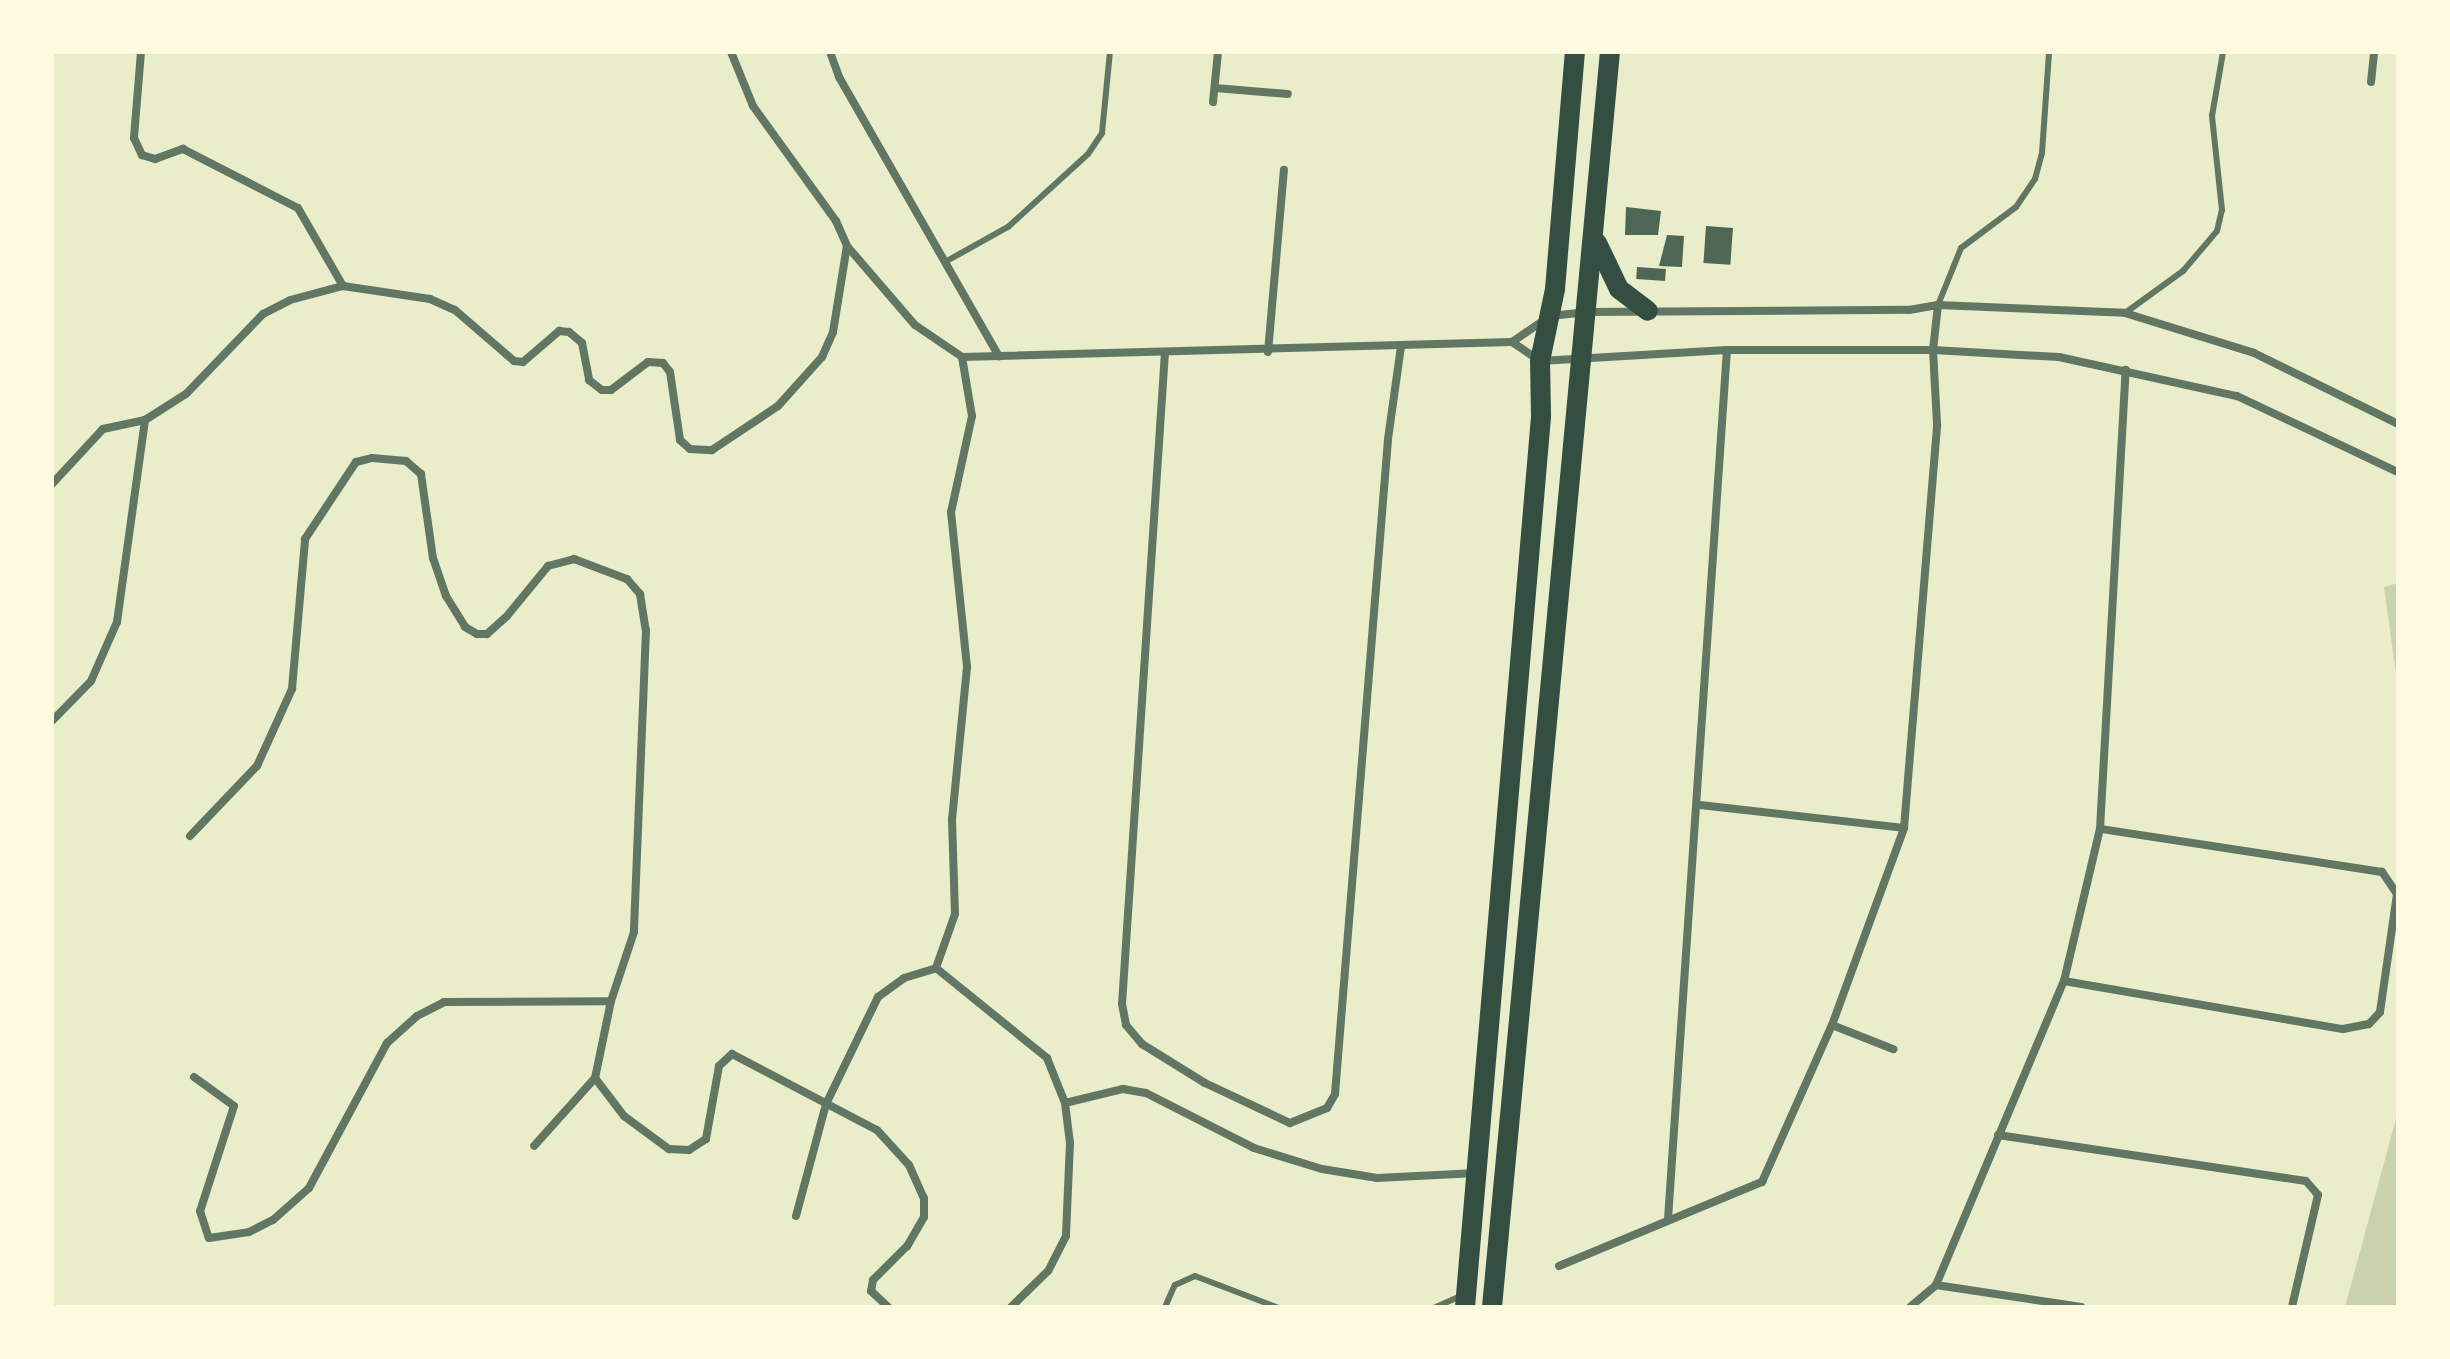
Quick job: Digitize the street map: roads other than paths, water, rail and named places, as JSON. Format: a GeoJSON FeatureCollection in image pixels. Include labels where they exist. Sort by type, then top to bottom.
{"type":"FeatureCollection","features":[{"type":"Feature","properties":{"kind":"highway"},"geometry":{"type":"LineString","coordinates":[[1466,1301],[1541,416],[1540,361],[1550,316],[1575,52]]}},
{"type":"Feature","properties":{"kind":"highway"},"geometry":{"type":"LineString","coordinates":[[1492,1307],[1580,359],[1588,312],[1610,52]]}},
{"type":"Feature","properties":{"kind":"highway"},"geometry":{"type":"LineString","coordinates":[[1593,232],[1611,278],[1648,311]]}},
{"type":"Feature","properties":{"kind":"street"},"geometry":{"type":"LineString","coordinates":[[141,52],[134,138],[142,155],[155,159],[183,149],[298,208],[343,286]]}},
{"type":"Feature","properties":{"kind":"street"},"geometry":{"type":"LineString","coordinates":[[731,52],[753,106],[836,221],[847,246],[907,317],[962,357],[1268,352],[1512,342],[1550,316],[1588,312],[1909,310],[1938,305],[2125,313],[2254,353],[2398,424]]}},
{"type":"Feature","properties":{"kind":"street"},"geometry":{"type":"LineString","coordinates":[[830,52],[839,77],[999,356]]}},
{"type":"Feature","properties":{"kind":"street"},"geometry":{"type":"LineString","coordinates":[[1213,102],[1218,52]]}},
{"type":"Feature","properties":{"kind":"street"},"geometry":{"type":"LineString","coordinates":[[2371,82],[2374,52]]}},
{"type":"Feature","properties":{"kind":"street"},"geometry":{"type":"LineString","coordinates":[[1215,88],[1288,94]]}},
{"type":"Feature","properties":{"kind":"street"},"geometry":{"type":"LineString","coordinates":[[1268,352],[1284,170]]}},
{"type":"Feature","properties":{"kind":"street"},"geometry":{"type":"LineString","coordinates":[[52,484],[103,429],[145,420],[186,394],[263,314],[290,300],[343,286],[430,299],[455,310],[514,361],[523,362],[559,331],[569,332],[582,343],[589,380],[602,390],[611,390],[648,362],[663,363],[670,372],[676,431],[680,440],[700,452],[712,450],[778,406],[822,357],[833,332],[847,246]]}},
{"type":"Feature","properties":{"kind":"street"},"geometry":{"type":"LineString","coordinates":[[1559,1266],[1762,1182],[1832,1025],[1904,828],[1937,424],[1933,350],[1938,305]]}},
{"type":"Feature","properties":{"kind":"street"},"geometry":{"type":"LineString","coordinates":[[1512,342],[1540,361],[1727,350],[1933,350],[2059,357],[2237,396],[2398,472]]}},
{"type":"Feature","properties":{"kind":"street"},"geometry":{"type":"LineString","coordinates":[[1165,352],[1122,1004],[1126,1025],[1142,1044],[1205,1083],[1290,1123],[1327,1108],[1335,1094],[1388,439],[1401,346]]}},
{"type":"Feature","properties":{"kind":"street"},"geometry":{"type":"LineString","coordinates":[[1668,1219],[1700,805],[1727,350]]}},
{"type":"Feature","properties":{"kind":"street"},"geometry":{"type":"LineString","coordinates":[[936,968],[955,914],[952,819],[967,667],[951,512],[972,416],[962,357]]}},
{"type":"Feature","properties":{"kind":"street"},"geometry":{"type":"LineString","coordinates":[[1910,1307],[1936,1285],[2064,981],[2100,829],[2126,370]]}},
{"type":"Feature","properties":{"kind":"street"},"geometry":{"type":"LineString","coordinates":[[52,721],[91,681],[117,622],[145,420]]}},
{"type":"Feature","properties":{"kind":"street"},"geometry":{"type":"LineString","coordinates":[[190,836],[257,766],[292,689],[305,539],[356,462],[372,458],[406,461],[421,474],[433,558],[446,596],[465,627],[477,634],[487,634],[507,616],[548,566],[574,559],[607,568],[627,579],[640,594],[646,630],[634,932],[611,1001],[595,1078],[534,1146]]}},
{"type":"Feature","properties":{"kind":"street"},"geometry":{"type":"LineString","coordinates":[[1700,805],[1904,828]]}},
{"type":"Feature","properties":{"kind":"street"},"geometry":{"type":"LineString","coordinates":[[2064,981],[2343,1029],[2369,1024],[2380,1012],[2397,894],[2382,872],[2100,829]]}},
{"type":"Feature","properties":{"kind":"street"},"geometry":{"type":"LineString","coordinates":[[936,968],[1047,1058],[1065,1103],[1070,1143],[1066,1236],[1048,1271],[1011,1307]]}},
{"type":"Feature","properties":{"kind":"street"},"geometry":{"type":"LineString","coordinates":[[796,1216],[826,1104],[878,997],[904,978],[936,968]]}},
{"type":"Feature","properties":{"kind":"street"},"geometry":{"type":"LineString","coordinates":[[194,1077],[234,1106],[200,1211],[209,1238],[249,1232],[273,1220],[309,1188],[387,1043],[417,1016],[444,1002],[611,1001]]}},
{"type":"Feature","properties":{"kind":"street"},"geometry":{"type":"LineString","coordinates":[[1832,1025],[1893,1049]]}},
{"type":"Feature","properties":{"kind":"street"},"geometry":{"type":"LineString","coordinates":[[595,1078],[624,1116],[669,1149],[689,1150],[706,1139],[719,1066],[732,1054],[877,1130],[909,1165],[924,1198],[924,1217],[907,1246],[873,1280],[871,1291],[888,1307]]}},
{"type":"Feature","properties":{"kind":"street"},"geometry":{"type":"LineString","coordinates":[[1065,1103],[1123,1089],[1146,1093],[1254,1148],[1322,1169],[1377,1178],[1477,1173]]}},
{"type":"Feature","properties":{"kind":"street"},"geometry":{"type":"LineString","coordinates":[[1998,1135],[2306,1181],[2318,1195],[2292,1307]]}},
{"type":"Feature","properties":{"kind":"street"},"geometry":{"type":"LineString","coordinates":[[1936,1285],[2081,1307]]}},
{"type":"Feature","properties":{"kind":"lane"},"geometry":{"type":"LineString","coordinates":[[945,262],[1008,227],[1088,154],[1102,133],[1110,52]]}},
{"type":"Feature","properties":{"kind":"lane"},"geometry":{"type":"LineString","coordinates":[[1938,305],[1961,248],[2016,207],[2035,179],[2042,153],[2049,52]]}},
{"type":"Feature","properties":{"kind":"lane"},"geometry":{"type":"LineString","coordinates":[[2125,313],[2183,271],[2217,231],[2222,210],[2212,116],[2223,52]]}},
{"type":"Feature","properties":{"kind":"lane"},"geometry":{"type":"LineString","coordinates":[[1165,1307],[1175,1285],[1195,1276],[1276,1307]]}},
{"type":"Feature","properties":{"kind":"lane"},"geometry":{"type":"LineString","coordinates":[[1436,1307],[1466,1301]]}}]}
